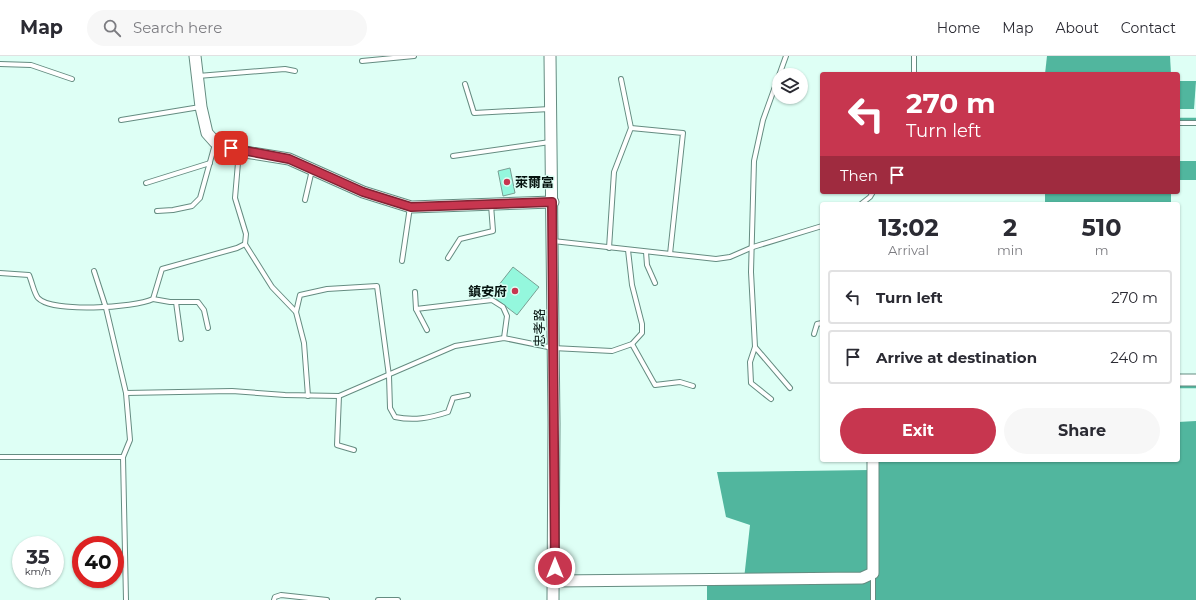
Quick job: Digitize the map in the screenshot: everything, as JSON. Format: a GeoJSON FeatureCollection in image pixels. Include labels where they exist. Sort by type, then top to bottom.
{"type":"FeatureCollection","features":[{"type":"Feature","properties":{"kind":"street"},"geometry":{"type":"LineString","coordinates":[[195,56],[200,107],[207,133],[215,142],[239,151],[289,159],[363,192],[411,207],[552,202]]}},
{"type":"Feature","properties":{"kind":"street","name":"忠孝路"},"geometry":{"type":"LineString","coordinates":[[549,56],[552,109],[554,600]]}},
{"type":"Feature","properties":{"kind":"street"},"geometry":{"type":"LineString","coordinates":[[1180,380],[1196,380]]}},
{"type":"Feature","properties":{"kind":"street"},"geometry":{"type":"LineString","coordinates":[[555,581],[862,578],[873,573],[873,462]]}},
{"type":"Feature","properties":{"kind":"lane"},"geometry":{"type":"LineString","coordinates":[[362,61],[414,56]]}},
{"type":"Feature","properties":{"kind":"lane"},"geometry":{"type":"LineString","coordinates":[[771,399],[751,382],[750,362],[755,347],[752,272],[754,161],[763,120],[786,56]]}},
{"type":"Feature","properties":{"kind":"lane"},"geometry":{"type":"LineString","coordinates":[[914,56],[914,72]]}},
{"type":"Feature","properties":{"kind":"lane"},"geometry":{"type":"LineString","coordinates":[[0,64],[31,65],[72,79]]}},
{"type":"Feature","properties":{"kind":"lane"},"geometry":{"type":"LineString","coordinates":[[198,76],[285,69],[296,72]]}},
{"type":"Feature","properties":{"kind":"lane"},"geometry":{"type":"LineString","coordinates":[[609,248],[614,172],[631,128],[621,79]]}},
{"type":"Feature","properties":{"kind":"lane"},"geometry":{"type":"LineString","coordinates":[[465,84],[474,113],[552,109]]}},
{"type":"Feature","properties":{"kind":"lane"},"geometry":{"type":"LineString","coordinates":[[121,120],[200,107]]}},
{"type":"Feature","properties":{"kind":"lane"},"geometry":{"type":"LineString","coordinates":[[1180,124],[1196,123]]}},
{"type":"Feature","properties":{"kind":"lane"},"geometry":{"type":"LineString","coordinates":[[631,128],[683,133],[670,254]]}},
{"type":"Feature","properties":{"kind":"lane"},"geometry":{"type":"LineString","coordinates":[[453,156],[552,141]]}},
{"type":"Feature","properties":{"kind":"lane"},"geometry":{"type":"LineString","coordinates":[[157,211],[180,209],[192,206],[200,198],[215,142]]}},
{"type":"Feature","properties":{"kind":"lane"},"geometry":{"type":"LineString","coordinates":[[239,151],[235,198],[246,234],[245,244],[272,287],[296,312]]}},
{"type":"Feature","properties":{"kind":"lane"},"geometry":{"type":"LineString","coordinates":[[146,183],[210,162]]}},
{"type":"Feature","properties":{"kind":"lane"},"geometry":{"type":"LineString","coordinates":[[305,200],[313,170]]}},
{"type":"Feature","properties":{"kind":"lane"},"geometry":{"type":"LineString","coordinates":[[864,202],[872,194]]}},
{"type":"Feature","properties":{"kind":"lane"},"geometry":{"type":"LineString","coordinates":[[870,197],[870,202]]}},
{"type":"Feature","properties":{"kind":"lane"},"geometry":{"type":"LineString","coordinates":[[448,258],[460,240],[493,232],[491,204]]}},
{"type":"Feature","properties":{"kind":"lane"},"geometry":{"type":"LineString","coordinates":[[402,261],[411,207]]}},
{"type":"Feature","properties":{"kind":"lane"},"geometry":{"type":"LineString","coordinates":[[552,241],[716,259],[730,257],[753,247],[820,227]]}},
{"type":"Feature","properties":{"kind":"lane"},"geometry":{"type":"LineString","coordinates":[[153,299],[162,269],[237,248],[245,244]]}},
{"type":"Feature","properties":{"kind":"lane"},"geometry":{"type":"LineString","coordinates":[[126,393],[232,391],[308,396],[339,396],[389,376],[455,346],[504,338],[553,348],[612,351],[632,344],[642,333],[642,324],[632,284],[628,250]]}},
{"type":"Feature","properties":{"kind":"lane"},"geometry":{"type":"LineString","coordinates":[[646,252],[646,265],[655,283]]}},
{"type":"Feature","properties":{"kind":"lane"},"geometry":{"type":"LineString","coordinates":[[94,271],[106,308],[126,393],[130,440],[123,457],[126,600]]}},
{"type":"Feature","properties":{"kind":"lane"},"geometry":{"type":"LineString","coordinates":[[0,273],[29,275],[37,297],[48,304],[106,308],[153,299],[176,302],[198,302],[204,310],[208,328]]}},
{"type":"Feature","properties":{"kind":"lane"},"geometry":{"type":"LineString","coordinates":[[308,396],[304,343],[296,312],[300,295],[327,289],[378,286],[389,376],[390,408],[395,418],[406,420],[432,418],[448,412],[453,398],[468,396]]}},
{"type":"Feature","properties":{"kind":"lane"},"geometry":{"type":"LineString","coordinates":[[415,292],[416,309],[427,330]]}},
{"type":"Feature","properties":{"kind":"lane"},"geometry":{"type":"LineString","coordinates":[[416,309],[492,300],[503,307],[507,316],[504,338]]}},
{"type":"Feature","properties":{"kind":"lane"},"geometry":{"type":"LineString","coordinates":[[176,302],[181,339]]}},
{"type":"Feature","properties":{"kind":"lane"},"geometry":{"type":"LineString","coordinates":[[814,334],[817,324],[820,323]]}},
{"type":"Feature","properties":{"kind":"lane"},"geometry":{"type":"LineString","coordinates":[[632,344],[655,385],[680,382],[693,386]]}},
{"type":"Feature","properties":{"kind":"lane"},"geometry":{"type":"LineString","coordinates":[[755,347],[790,388]]}},
{"type":"Feature","properties":{"kind":"lane"},"geometry":{"type":"LineString","coordinates":[[339,396],[337,445],[354,450]]}},
{"type":"Feature","properties":{"kind":"lane"},"geometry":{"type":"LineString","coordinates":[[0,457],[123,457]]}},
{"type":"Feature","properties":{"kind":"lane"},"geometry":{"type":"LineString","coordinates":[[873,573],[873,600]]}},
{"type":"Feature","properties":{"kind":"lane"},"geometry":{"type":"LineString","coordinates":[[274,600],[275,597],[281,595],[326,600]]}},
{"type":"Feature","properties":{"kind":"lane"},"geometry":{"type":"LineString","coordinates":[[378,600],[398,600]]}},
{"type":"Feature","properties":{"kind":"shaded area"},"geometry":{"type":"Polygon","coordinates":[[[1047,56],[1170,56],[1171,72],[1045,72],[1047,56]]]}},
{"type":"Feature","properties":{"kind":"shaded area"},"geometry":{"type":"Polygon","coordinates":[[[1180,81],[1196,81],[1194,109],[1180,109],[1180,81]]]}},
{"type":"Feature","properties":{"kind":"shaded area"},"geometry":{"type":"Polygon","coordinates":[[[1180,161],[1196,161],[1196,180],[1180,180],[1180,161]]]}},
{"type":"Feature","properties":{"kind":"shaded area"},"geometry":{"type":"Polygon","coordinates":[[[1045,194],[1171,194],[1171,202],[1045,202],[1045,194]]]}},
{"type":"Feature","properties":{"kind":"shaded area"},"geometry":{"type":"Polygon","coordinates":[[[1196,421],[1196,600],[707,600],[707,585],[744,579],[750,525],[726,517],[717,472],[870,470],[871,462],[1180,462],[1180,422],[1196,421]]]}},
{"type":"Feature","properties":{"kind":"building","name":"萊爾富"},"geometry":{"type":"Polygon","coordinates":[[[510,168],[515,193],[503,196],[498,171],[510,168]]]}},
{"type":"Feature","properties":{"kind":"building","name":"鎮安府"},"geometry":{"type":"Polygon","coordinates":[[[513,267],[539,287],[517,315],[491,295],[513,267]]]}},
{"type":"Feature","properties":{"kind":"waterway"},"geometry":{"type":"LineString","coordinates":[[1180,119],[1196,119]]}},
{"type":"Feature","properties":{"kind":"waterway"},"geometry":{"type":"LineString","coordinates":[[1180,387],[1196,387]]}},
{"type":"Feature","properties":{"kind":"place","name":"萊爾富"},"geometry":{"type":"Point","coordinates":[507,182]}},
{"type":"Feature","properties":{"kind":"place","name":"鎮安府"},"geometry":{"type":"Point","coordinates":[515,291]}},
{"type":"Feature","properties":{"kind":"route"},"geometry":{"type":"LineString","coordinates":[[231,148],[239,151],[289,159],[363,192],[411,207],[552,202],[555,568]]}}]}
